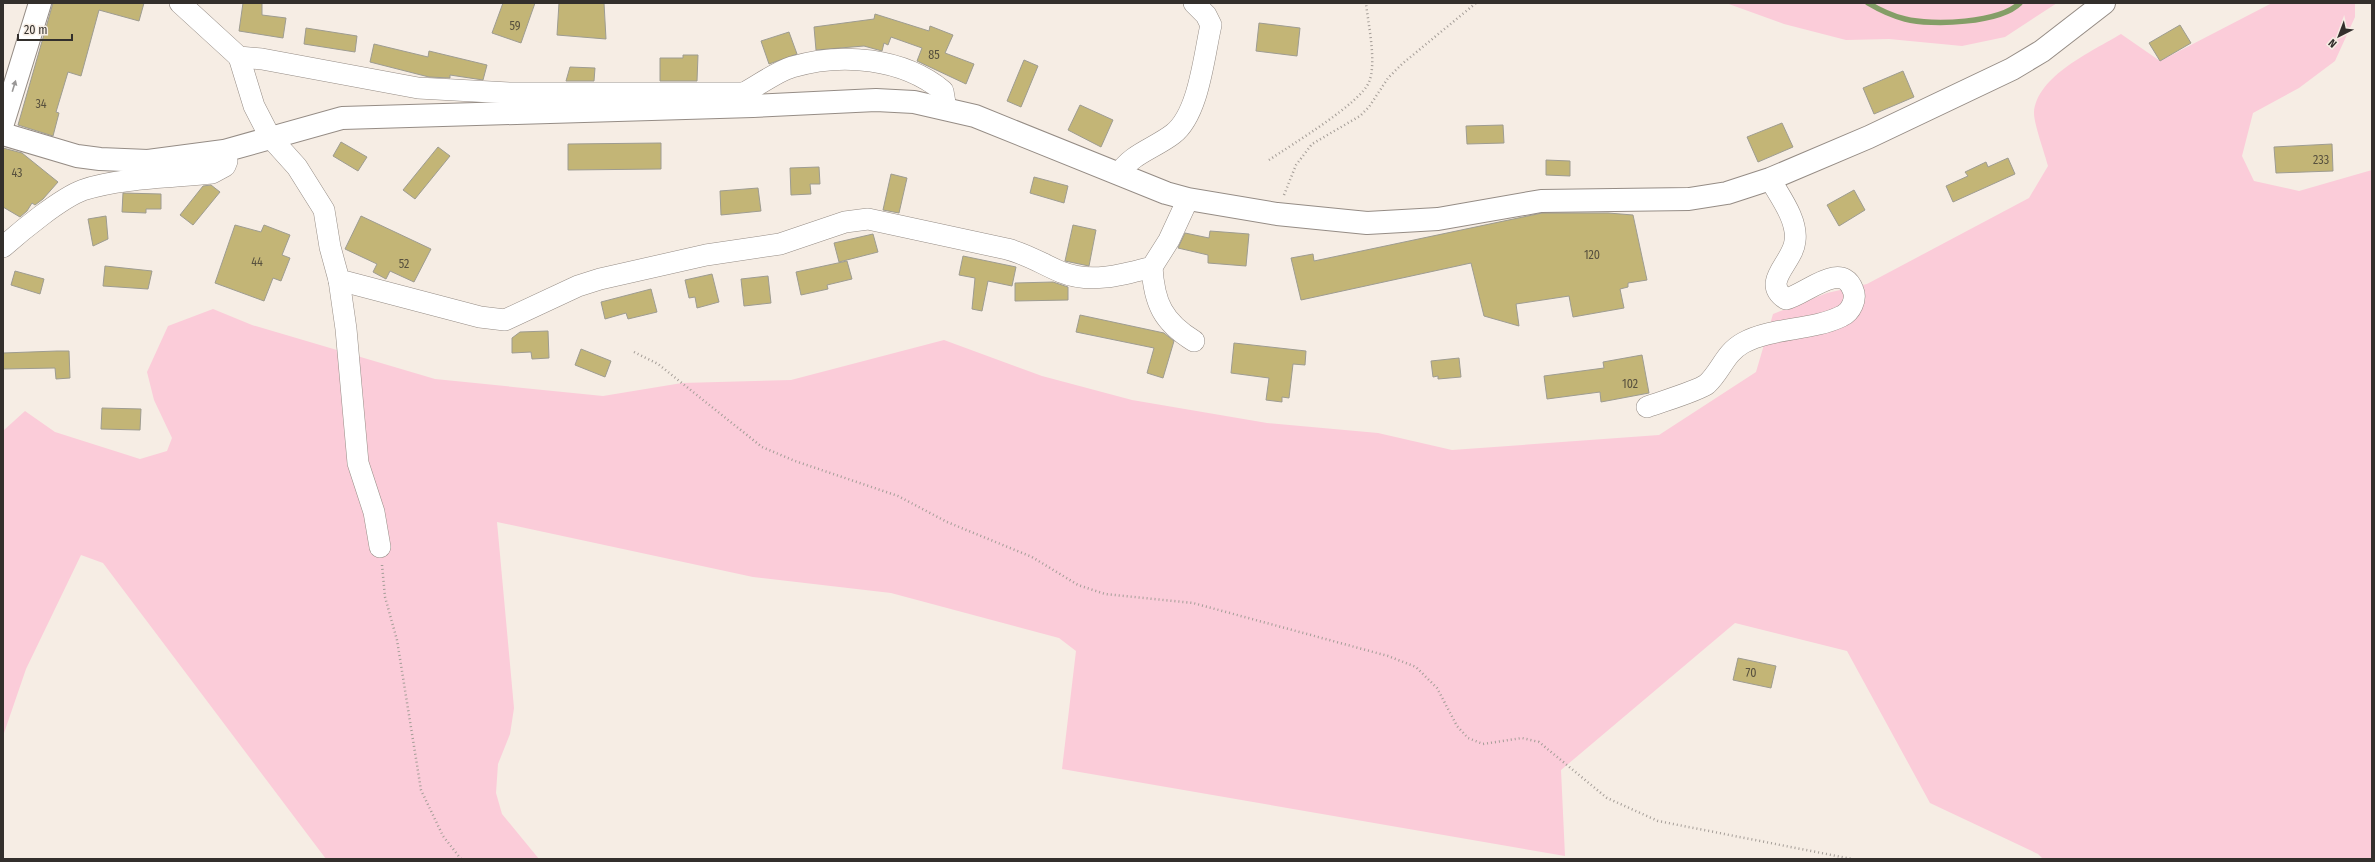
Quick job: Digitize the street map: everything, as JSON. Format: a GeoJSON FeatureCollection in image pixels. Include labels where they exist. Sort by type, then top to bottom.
{"type":"FeatureCollection","features":[{"type":"Feature","properties":{"kind":"main road"},"geometry":{"type":"LineString","coordinates":[[3,123],[40,3]]}},
{"type":"Feature","properties":{"kind":"main road"},"geometry":{"type":"LineString","coordinates":[[3,134],[54,150],[100,159],[142,161],[172,160],[224,151],[342,118],[749,100],[876,100],[914,102],[975,116],[1020,132],[1166,193],[1188,199],[1277,214],[1367,223],[1402,222],[1438,219],[1541,201],[1689,199],[1727,193],[1770,179],[1869,137],[2012,69],[2042,51],[2104,3]]}},
{"type":"Feature","properties":{"kind":"street"},"geometry":{"type":"LineString","coordinates":[[180,3],[239,57],[254,106],[270,137],[297,167],[324,210],[330,247],[339,280],[346,328],[358,463],[374,512],[380,547]]}},
{"type":"Feature","properties":{"kind":"street"},"geometry":{"type":"LineString","coordinates":[[1119,174],[1132,159],[1161,143],[1176,132],[1188,113],[1196,94],[1211,25],[1206,15],[1194,3]]}},
{"type":"Feature","properties":{"kind":"street"},"geometry":{"type":"LineString","coordinates":[[239,57],[262,59],[418,88],[510,93],[749,100],[791,67],[843,60],[871,60],[903,67],[928,78],[943,91],[946,109]]}},
{"type":"Feature","properties":{"kind":"street"},"geometry":{"type":"LineString","coordinates":[[3,247],[48,212],[81,191],[103,185],[212,173],[225,166],[226,162],[224,151]]}},
{"type":"Feature","properties":{"kind":"street"},"geometry":{"type":"LineString","coordinates":[[1647,407],[1706,385],[1728,354],[1743,343],[1784,330],[1823,323],[1844,316],[1850,309],[1854,300],[1854,291],[1846,279],[1838,277],[1826,279],[1796,297],[1786,299],[1776,292],[1775,285],[1778,275],[1792,252],[1796,228],[1770,179]]}},
{"type":"Feature","properties":{"kind":"street"},"geometry":{"type":"LineString","coordinates":[[1188,199],[1169,240],[1152,267],[1153,290],[1160,309],[1172,324],[1194,341]]}},
{"type":"Feature","properties":{"kind":"street"},"geometry":{"type":"LineString","coordinates":[[339,280],[480,317],[505,320],[578,286],[600,279],[706,255],[780,244],[845,222],[868,219],[1013,250],[1076,277],[1096,279],[1152,267]]}},
{"type":"Feature","properties":{"kind":"path"},"geometry":{"type":"LineString","coordinates":[[1269,160],[1348,105],[1366,88],[1370,81],[1371,61],[1366,3]]}},
{"type":"Feature","properties":{"kind":"path"},"geometry":{"type":"LineString","coordinates":[[1277,214],[1296,165],[1312,144],[1360,116],[1402,64],[1476,3]]}},
{"type":"Feature","properties":{"kind":"path"},"geometry":{"type":"LineString","coordinates":[[634,352],[658,364],[762,447],[795,461],[898,496],[947,522],[1032,557],[1078,585],[1105,594],[1193,603],[1388,656],[1416,667],[1437,688],[1457,726],[1468,738],[1483,744],[1522,738],[1539,742],[1607,798],[1658,821],[1852,859]]}},
{"type":"Feature","properties":{"kind":"path"},"geometry":{"type":"LineString","coordinates":[[380,547],[385,597],[397,640],[421,790],[443,836],[462,859]]}},
{"type":"Feature","properties":{"kind":"shaded area"},"geometry":{"type":"Polygon","coordinates":[[[1726,3],[2057,3],[2005,37],[1962,46],[1889,39],[1846,40],[1784,24],[1726,3]]]}},
{"type":"Feature","properties":{"kind":"shaded area"},"geometry":{"type":"Polygon","coordinates":[[[2272,3],[2355,3],[2355,17],[2335,61],[2299,88],[2253,113],[2242,156],[2254,181],[2299,191],[2372,170],[2372,859],[2043,859],[2038,854],[1930,803],[1847,651],[1735,623],[1561,770],[1565,856],[1062,769],[1076,651],[1059,638],[891,593],[753,577],[497,522],[514,708],[510,734],[498,764],[496,793],[502,814],[539,859],[326,859],[103,563],[81,555],[26,669],[3,736],[3,431],[25,411],[55,432],[140,459],[167,451],[172,438],[154,400],[147,372],[168,326],[213,309],[252,325],[435,379],[603,396],[682,383],[791,380],[944,340],[1042,376],[1132,400],[1267,423],[1378,433],[1452,450],[1659,435],[1756,372],[1773,314],[1827,293],[1867,284],[2029,198],[2048,166],[2034,118],[2037,100],[2044,87],[2068,66],[2121,34],[2160,61],[2272,3]]]}},
{"type":"Feature","properties":{"kind":"building"},"geometry":{"type":"Polygon","coordinates":[[[53,3],[144,3],[139,21],[99,10],[81,76],[68,72],[56,112],[59,113],[53,136],[18,125],[53,3]]]}},
{"type":"Feature","properties":{"kind":"building"},"geometry":{"type":"Polygon","coordinates":[[[243,3],[262,3],[262,15],[286,18],[283,38],[239,31],[243,3]]]}},
{"type":"Feature","properties":{"kind":"building"},"geometry":{"type":"Polygon","coordinates":[[[503,3],[535,3],[521,43],[492,33],[503,3]]]}},
{"type":"Feature","properties":{"kind":"building"},"geometry":{"type":"Polygon","coordinates":[[[559,3],[604,3],[606,39],[557,35],[559,3]]]}},
{"type":"Feature","properties":{"kind":"building"},"geometry":{"type":"Polygon","coordinates":[[[875,14],[929,31],[930,26],[953,35],[945,53],[974,64],[966,84],[917,61],[922,48],[891,37],[888,45],[884,43],[882,51],[864,46],[816,50],[814,27],[874,19],[875,14]]]}},
{"type":"Feature","properties":{"kind":"building"},"geometry":{"type":"Polygon","coordinates":[[[1259,23],[1300,28],[1297,56],[1256,51],[1259,23]]]}},
{"type":"Feature","properties":{"kind":"building"},"geometry":{"type":"Polygon","coordinates":[[[2180,25],[2191,43],[2160,61],[2149,43],[2180,25]]]}},
{"type":"Feature","properties":{"kind":"building"},"geometry":{"type":"Polygon","coordinates":[[[306,28],[357,36],[355,52],[304,44],[306,28]]]}},
{"type":"Feature","properties":{"kind":"building"},"geometry":{"type":"Polygon","coordinates":[[[789,32],[797,54],[769,64],[761,41],[789,32]]]}},
{"type":"Feature","properties":{"kind":"building"},"geometry":{"type":"Polygon","coordinates":[[[374,44],[428,57],[429,51],[487,65],[483,80],[450,75],[450,78],[429,77],[370,62],[374,44]]]}},
{"type":"Feature","properties":{"kind":"building"},"geometry":{"type":"Polygon","coordinates":[[[683,55],[698,55],[697,81],[660,81],[660,58],[683,58],[683,55]]]}},
{"type":"Feature","properties":{"kind":"building"},"geometry":{"type":"Polygon","coordinates":[[[1024,60],[1038,66],[1021,107],[1007,101],[1024,60]]]}},
{"type":"Feature","properties":{"kind":"building"},"geometry":{"type":"Polygon","coordinates":[[[570,67],[595,68],[594,81],[566,81],[570,67]]]}},
{"type":"Feature","properties":{"kind":"building"},"geometry":{"type":"Polygon","coordinates":[[[1903,71],[1914,97],[1874,114],[1863,88],[1903,71]]]}},
{"type":"Feature","properties":{"kind":"building"},"geometry":{"type":"Polygon","coordinates":[[[1080,105],[1113,120],[1101,147],[1068,130],[1080,105]]]}},
{"type":"Feature","properties":{"kind":"building"},"geometry":{"type":"Polygon","coordinates":[[[1782,123],[1793,147],[1758,162],[1747,137],[1782,123]]]}},
{"type":"Feature","properties":{"kind":"building"},"geometry":{"type":"Polygon","coordinates":[[[1503,125],[1504,143],[1467,144],[1466,126],[1503,125]]]}},
{"type":"Feature","properties":{"kind":"building"},"geometry":{"type":"Polygon","coordinates":[[[341,142],[367,157],[358,171],[333,156],[341,142]]]}},
{"type":"Feature","properties":{"kind":"building"},"geometry":{"type":"Polygon","coordinates":[[[661,143],[661,169],[568,170],[568,144],[661,143]]]}},
{"type":"Feature","properties":{"kind":"building"},"geometry":{"type":"Polygon","coordinates":[[[2332,144],[2333,171],[2276,173],[2274,147],[2332,144]]]}},
{"type":"Feature","properties":{"kind":"building"},"geometry":{"type":"Polygon","coordinates":[[[438,147],[450,156],[415,199],[403,190],[438,147]]]}},
{"type":"Feature","properties":{"kind":"building"},"geometry":{"type":"Polygon","coordinates":[[[3,148],[22,153],[58,182],[43,199],[35,205],[32,203],[27,211],[20,217],[3,207],[3,148]]]}},
{"type":"Feature","properties":{"kind":"building"},"geometry":{"type":"Polygon","coordinates":[[[2008,158],[2015,174],[1953,202],[1946,186],[1968,176],[1965,172],[1986,162],[1988,167],[2008,158]]]}},
{"type":"Feature","properties":{"kind":"building"},"geometry":{"type":"Polygon","coordinates":[[[1546,160],[1570,161],[1570,176],[1546,175],[1546,160]]]}},
{"type":"Feature","properties":{"kind":"building"},"geometry":{"type":"Polygon","coordinates":[[[819,167],[820,184],[810,184],[811,194],[791,195],[790,168],[819,167]]]}},
{"type":"Feature","properties":{"kind":"building"},"geometry":{"type":"Polygon","coordinates":[[[891,174],[907,178],[899,213],[883,210],[891,174]]]}},
{"type":"Feature","properties":{"kind":"building"},"geometry":{"type":"Polygon","coordinates":[[[1034,177],[1068,186],[1064,203],[1030,193],[1034,177]]]}},
{"type":"Feature","properties":{"kind":"building"},"geometry":{"type":"Polygon","coordinates":[[[211,185],[220,192],[193,225],[180,215],[203,186],[211,185]]]}},
{"type":"Feature","properties":{"kind":"building"},"geometry":{"type":"Polygon","coordinates":[[[758,188],[761,211],[721,215],[720,191],[758,188]]]}},
{"type":"Feature","properties":{"kind":"building"},"geometry":{"type":"Polygon","coordinates":[[[1854,190],[1865,210],[1839,226],[1827,205],[1854,190]]]}},
{"type":"Feature","properties":{"kind":"building"},"geometry":{"type":"Polygon","coordinates":[[[123,193],[161,194],[161,209],[146,209],[146,213],[122,212],[123,193]]]}},
{"type":"Feature","properties":{"kind":"building"},"geometry":{"type":"Polygon","coordinates":[[[1542,213],[1608,213],[1633,215],[1647,280],[1628,283],[1628,287],[1620,289],[1624,308],[1573,317],[1569,296],[1516,304],[1519,326],[1484,316],[1471,263],[1301,300],[1291,258],[1313,254],[1314,261],[1542,213]]]}},
{"type":"Feature","properties":{"kind":"building"},"geometry":{"type":"Polygon","coordinates":[[[106,216],[108,239],[93,246],[88,219],[106,216]]]}},
{"type":"Feature","properties":{"kind":"building"},"geometry":{"type":"Polygon","coordinates":[[[361,216],[431,249],[414,282],[390,271],[386,279],[373,272],[377,264],[345,249],[361,216]]]}},
{"type":"Feature","properties":{"kind":"building"},"geometry":{"type":"Polygon","coordinates":[[[235,225],[261,232],[264,225],[290,235],[282,255],[290,258],[281,281],[273,278],[264,301],[215,283],[235,225]]]}},
{"type":"Feature","properties":{"kind":"building"},"geometry":{"type":"Polygon","coordinates":[[[1073,225],[1096,230],[1089,266],[1065,261],[1073,225]]]}},
{"type":"Feature","properties":{"kind":"building"},"geometry":{"type":"Polygon","coordinates":[[[1210,231],[1249,234],[1246,266],[1208,263],[1208,255],[1178,248],[1185,233],[1209,238],[1210,231]]]}},
{"type":"Feature","properties":{"kind":"building"},"geometry":{"type":"Polygon","coordinates":[[[873,234],[878,252],[839,262],[834,243],[873,234]]]}},
{"type":"Feature","properties":{"kind":"building"},"geometry":{"type":"Polygon","coordinates":[[[963,256],[1016,267],[1012,286],[988,281],[982,311],[972,309],[975,278],[959,275],[963,256]]]}},
{"type":"Feature","properties":{"kind":"building"},"geometry":{"type":"Polygon","coordinates":[[[847,261],[852,279],[827,285],[828,289],[801,295],[796,272],[847,261]]]}},
{"type":"Feature","properties":{"kind":"building"},"geometry":{"type":"Polygon","coordinates":[[[105,266],[152,271],[148,289],[103,286],[105,266]]]}},
{"type":"Feature","properties":{"kind":"building"},"geometry":{"type":"Polygon","coordinates":[[[15,271],[44,279],[40,294],[11,285],[15,271]]]}},
{"type":"Feature","properties":{"kind":"building"},"geometry":{"type":"Polygon","coordinates":[[[712,274],[719,302],[697,308],[695,297],[689,298],[685,280],[712,274]]]}},
{"type":"Feature","properties":{"kind":"building"},"geometry":{"type":"Polygon","coordinates":[[[768,276],[771,303],[744,306],[741,279],[768,276]]]}},
{"type":"Feature","properties":{"kind":"building"},"geometry":{"type":"Polygon","coordinates":[[[1053,282],[1068,287],[1068,300],[1015,301],[1015,283],[1053,282]]]}},
{"type":"Feature","properties":{"kind":"building"},"geometry":{"type":"Polygon","coordinates":[[[651,289],[657,312],[628,319],[626,313],[605,319],[601,302],[651,289]]]}},
{"type":"Feature","properties":{"kind":"building"},"geometry":{"type":"Polygon","coordinates":[[[1080,315],[1164,333],[1174,341],[1163,378],[1147,373],[1154,348],[1076,332],[1080,315]]]}},
{"type":"Feature","properties":{"kind":"building"},"geometry":{"type":"Polygon","coordinates":[[[548,331],[549,358],[532,359],[531,352],[512,353],[512,338],[520,332],[548,331]]]}},
{"type":"Feature","properties":{"kind":"building"},"geometry":{"type":"Polygon","coordinates":[[[1234,343],[1306,351],[1305,365],[1293,364],[1289,398],[1282,397],[1282,402],[1266,400],[1269,378],[1231,373],[1234,343]]]}},
{"type":"Feature","properties":{"kind":"building"},"geometry":{"type":"Polygon","coordinates":[[[581,349],[611,361],[605,377],[575,365],[581,349]]]}},
{"type":"Feature","properties":{"kind":"building"},"geometry":{"type":"Polygon","coordinates":[[[69,351],[70,378],[56,379],[55,368],[3,369],[3,353],[69,351]]]}},
{"type":"Feature","properties":{"kind":"building"},"geometry":{"type":"Polygon","coordinates":[[[1642,355],[1649,393],[1601,402],[1600,392],[1547,399],[1544,376],[1604,368],[1603,362],[1642,355]]]}},
{"type":"Feature","properties":{"kind":"building"},"geometry":{"type":"Polygon","coordinates":[[[1459,358],[1461,377],[1438,379],[1438,376],[1433,377],[1431,361],[1459,358]]]}},
{"type":"Feature","properties":{"kind":"building"},"geometry":{"type":"Polygon","coordinates":[[[102,408],[141,409],[140,430],[101,429],[102,408]]]}},
{"type":"Feature","properties":{"kind":"building"},"geometry":{"type":"Polygon","coordinates":[[[1738,658],[1776,666],[1771,688],[1733,680],[1738,658]]]}},
{"type":"Feature","properties":{"kind":"waterway"},"geometry":{"type":"LineString","coordinates":[[1868,3],[1905,19],[1932,22],[1982,19],[2010,10],[2020,3]]}}]}
